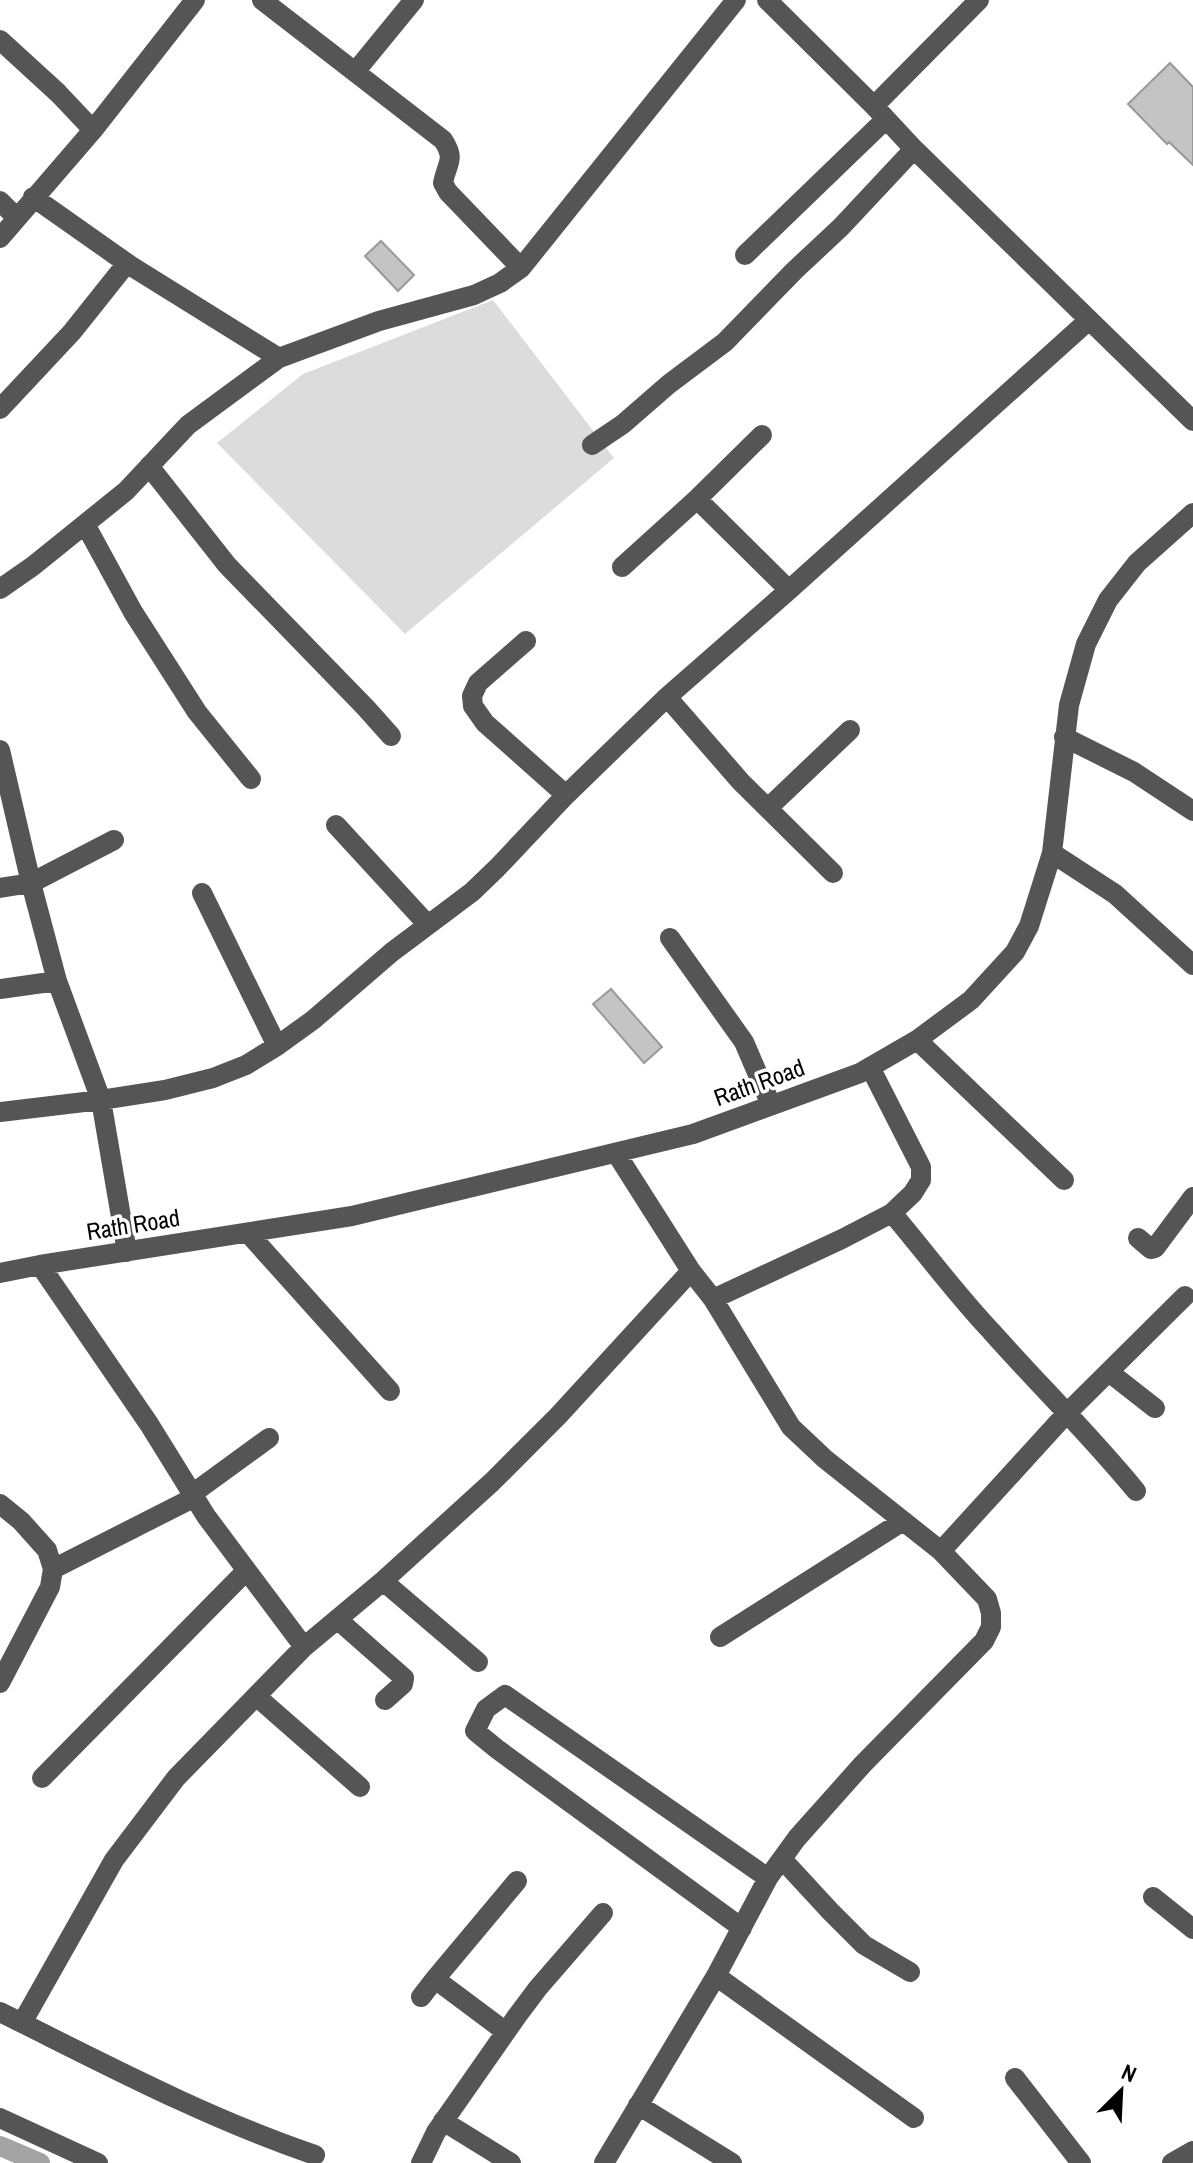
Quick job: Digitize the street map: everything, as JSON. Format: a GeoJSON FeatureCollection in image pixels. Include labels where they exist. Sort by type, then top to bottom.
{"type":"FeatureCollection","features":[{"type":"Feature","properties":{"kind":"street"},"geometry":{"type":"LineString","coordinates":[[0,238],[93,130],[195,0]]}},
{"type":"Feature","properties":{"kind":"street"},"geometry":{"type":"LineString","coordinates":[[262,0],[443,140],[450,150],[443,183],[448,192],[521,268]]}},
{"type":"Feature","properties":{"kind":"street"},"geometry":{"type":"LineString","coordinates":[[355,72],[414,0]]}},
{"type":"Feature","properties":{"kind":"street"},"geometry":{"type":"LineString","coordinates":[[0,589],[126,491],[188,425],[279,358],[379,321],[474,295],[500,283],[521,268],[736,0]]}},
{"type":"Feature","properties":{"kind":"street"},"geometry":{"type":"LineString","coordinates":[[767,0],[914,149],[1193,421]]}},
{"type":"Feature","properties":{"kind":"street"},"geometry":{"type":"LineString","coordinates":[[745,255],[880,112],[979,0]]}},
{"type":"Feature","properties":{"kind":"street"},"geometry":{"type":"LineString","coordinates":[[0,40],[93,130]]}},
{"type":"Feature","properties":{"kind":"street"},"geometry":{"type":"LineString","coordinates":[[592,445],[725,342],[841,227],[914,149]]}},
{"type":"Feature","properties":{"kind":"street"},"geometry":{"type":"LineString","coordinates":[[33,197],[127,263],[279,358]]}},
{"type":"Feature","properties":{"kind":"street"},"geometry":{"type":"LineString","coordinates":[[0,201],[17,218]]}},
{"type":"Feature","properties":{"kind":"street"},"geometry":{"type":"LineString","coordinates":[[0,409],[72,332],[127,263]]}},
{"type":"Feature","properties":{"kind":"street"},"geometry":{"type":"LineString","coordinates":[[0,1112],[165,1090],[213,1078],[246,1065],[313,1020],[392,952],[489,876],[566,795],[667,697],[1089,320]]}},
{"type":"Feature","properties":{"kind":"street"},"geometry":{"type":"LineString","coordinates":[[622,567],[762,435]]}},
{"type":"Feature","properties":{"kind":"street"},"geometry":{"type":"LineString","coordinates":[[149,466],[227,565],[391,736]]}},
{"type":"Feature","properties":{"kind":"street"},"geometry":{"type":"LineString","coordinates":[[697,499],[789,590]]}},
{"type":"Feature","properties":{"kind":"street","name":"Rath Road"},"geometry":{"type":"LineString","coordinates":[[0,1273],[352,1216],[693,1134],[860,1073],[917,1040],[971,1000],[1015,952],[1029,926],[1052,853],[1069,705],[1086,644],[1108,600],[1137,563],[1193,513]]}},
{"type":"Feature","properties":{"kind":"street"},"geometry":{"type":"LineString","coordinates":[[85,524],[133,612],[197,712],[251,779]]}},
{"type":"Feature","properties":{"kind":"street"},"geometry":{"type":"LineString","coordinates":[[526,641],[478,683],[472,696],[473,706],[485,723],[566,795]]}},
{"type":"Feature","properties":{"kind":"street"},"geometry":{"type":"LineString","coordinates":[[667,697],[741,782],[833,873]]}},
{"type":"Feature","properties":{"kind":"street"},"geometry":{"type":"LineString","coordinates":[[768,808],[850,730]]}},
{"type":"Feature","properties":{"kind":"street"},"geometry":{"type":"LineString","coordinates":[[1064,737],[1134,772],[1193,811]]}},
{"type":"Feature","properties":{"kind":"street"},"geometry":{"type":"LineString","coordinates":[[0,750],[57,981],[101,1100],[127,1252]]}},
{"type":"Feature","properties":{"kind":"street"},"geometry":{"type":"LineString","coordinates":[[336,825],[428,925]]}},
{"type":"Feature","properties":{"kind":"street"},"geometry":{"type":"LineString","coordinates":[[0,888],[31,883],[114,840]]}},
{"type":"Feature","properties":{"kind":"street"},"geometry":{"type":"LineString","coordinates":[[1052,853],[1115,894],[1193,965]]}},
{"type":"Feature","properties":{"kind":"street"},"geometry":{"type":"LineString","coordinates":[[202,893],[277,1046]]}},
{"type":"Feature","properties":{"kind":"street"},"geometry":{"type":"LineString","coordinates":[[670,938],[744,1042],[771,1105]]}},
{"type":"Feature","properties":{"kind":"street"},"geometry":{"type":"LineString","coordinates":[[0,989],[57,981]]}},
{"type":"Feature","properties":{"kind":"street"},"geometry":{"type":"LineString","coordinates":[[917,1040],[1064,1180]]}},
{"type":"Feature","properties":{"kind":"street"},"geometry":{"type":"LineString","coordinates":[[713,1299],[892,1213],[913,1193],[921,1180],[921,1167],[870,1067]]}},
{"type":"Feature","properties":{"kind":"street"},"geometry":{"type":"LineString","coordinates":[[604,2163],[716,1976],[768,1878],[797,1838],[863,1764],[984,1641],[991,1627],[987,1599],[941,1551],[825,1459],[791,1427],[713,1299],[691,1271],[616,1153]]}},
{"type":"Feature","properties":{"kind":"street"},"geometry":{"type":"LineString","coordinates":[[1138,1238],[1151,1249],[1155,1248],[1193,1197]]}},
{"type":"Feature","properties":{"kind":"street"},"geometry":{"type":"LineString","coordinates":[[892,1213],[987,1328],[1066,1414],[1094,1439],[1136,1491]]}},
{"type":"Feature","properties":{"kind":"street"},"geometry":{"type":"LineString","coordinates":[[248,1233],[390,1391]]}},
{"type":"Feature","properties":{"kind":"street"},"geometry":{"type":"LineString","coordinates":[[40,1265],[246,1571],[304,1647]]}},
{"type":"Feature","properties":{"kind":"street"},"geometry":{"type":"LineString","coordinates":[[22,2023],[114,1860],[176,1778],[304,1647],[383,1581],[492,1482],[691,1271]]}},
{"type":"Feature","properties":{"kind":"street"},"geometry":{"type":"LineString","coordinates":[[941,1551],[1066,1414],[1185,1296]]}},
{"type":"Feature","properties":{"kind":"street"},"geometry":{"type":"LineString","coordinates":[[1109,1372],[1155,1408]]}},
{"type":"Feature","properties":{"kind":"street"},"geometry":{"type":"LineString","coordinates":[[53,1569],[194,1495],[269,1438]]}},
{"type":"Feature","properties":{"kind":"street"},"geometry":{"type":"LineString","coordinates":[[0,1504],[21,1521],[47,1550],[53,1569],[50,1587],[0,1683]]}},
{"type":"Feature","properties":{"kind":"street"},"geometry":{"type":"LineString","coordinates":[[720,1637],[903,1521]]}},
{"type":"Feature","properties":{"kind":"street"},"geometry":{"type":"LineString","coordinates":[[42,1778],[246,1571]]}},
{"type":"Feature","properties":{"kind":"street"},"geometry":{"type":"LineString","coordinates":[[383,1581],[478,1662]]}},
{"type":"Feature","properties":{"kind":"street"},"geometry":{"type":"LineString","coordinates":[[337,1619],[404,1678],[403,1684],[385,1700]]}},
{"type":"Feature","properties":{"kind":"street"},"geometry":{"type":"LineString","coordinates":[[742,1928],[475,1731],[486,1709],[505,1695],[768,1878]]}},
{"type":"Feature","properties":{"kind":"street"},"geometry":{"type":"LineString","coordinates":[[256,1696],[360,1787]]}},
{"type":"Feature","properties":{"kind":"street"},"geometry":{"type":"LineString","coordinates":[[782,1859],[864,1945],[910,1972]]}},
{"type":"Feature","properties":{"kind":"street"},"geometry":{"type":"LineString","coordinates":[[421,1997],[517,1881]]}},
{"type":"Feature","properties":{"kind":"street"},"geometry":{"type":"LineString","coordinates":[[1153,1897],[1193,1929]]}},
{"type":"Feature","properties":{"kind":"street"},"geometry":{"type":"LineString","coordinates":[[421,2163],[443,2121],[538,1988],[603,1913]]}},
{"type":"Feature","properties":{"kind":"street"},"geometry":{"type":"LineString","coordinates":[[716,1976],[914,2118]]}},
{"type":"Feature","properties":{"kind":"street"},"geometry":{"type":"LineString","coordinates":[[435,1979],[506,2032]]}},
{"type":"Feature","properties":{"kind":"street"},"geometry":{"type":"LineString","coordinates":[[0,2012],[122,2073],[271,2140],[315,2155]]}},
{"type":"Feature","properties":{"kind":"street"},"geometry":{"type":"LineString","coordinates":[[1015,2078],[1081,2163]]}},
{"type":"Feature","properties":{"kind":"street"},"geometry":{"type":"LineString","coordinates":[[638,2105],[732,2163]]}},
{"type":"Feature","properties":{"kind":"street"},"geometry":{"type":"LineString","coordinates":[[0,2118],[98,2163]]}},
{"type":"Feature","properties":{"kind":"street"},"geometry":{"type":"LineString","coordinates":[[443,2121],[511,2163]]}},
{"type":"Feature","properties":{"kind":"street"},"geometry":{"type":"LineString","coordinates":[[1172,2163],[1193,2151]]}},
{"type":"Feature","properties":{"kind":"shaded area"},"geometry":{"type":"Polygon","coordinates":[[[493,300],[614,458],[405,634],[217,443],[303,374],[493,300]]]}},
{"type":"Feature","properties":{"kind":"building"},"geometry":{"type":"Polygon","coordinates":[[[1170,63],[1193,87],[1193,165],[1169,142],[1167,144],[1128,104],[1170,63]]]}},
{"type":"Feature","properties":{"kind":"building"},"geometry":{"type":"Polygon","coordinates":[[[381,241],[414,275],[398,291],[365,256],[381,241]]]}},
{"type":"Feature","properties":{"kind":"building"},"geometry":{"type":"Polygon","coordinates":[[[611,989],[662,1047],[644,1063],[593,1004],[611,989]]]}},
{"type":"Feature","properties":{"kind":"waterway"},"geometry":{"type":"LineString","coordinates":[[0,2146],[40,2163]]}}]}
